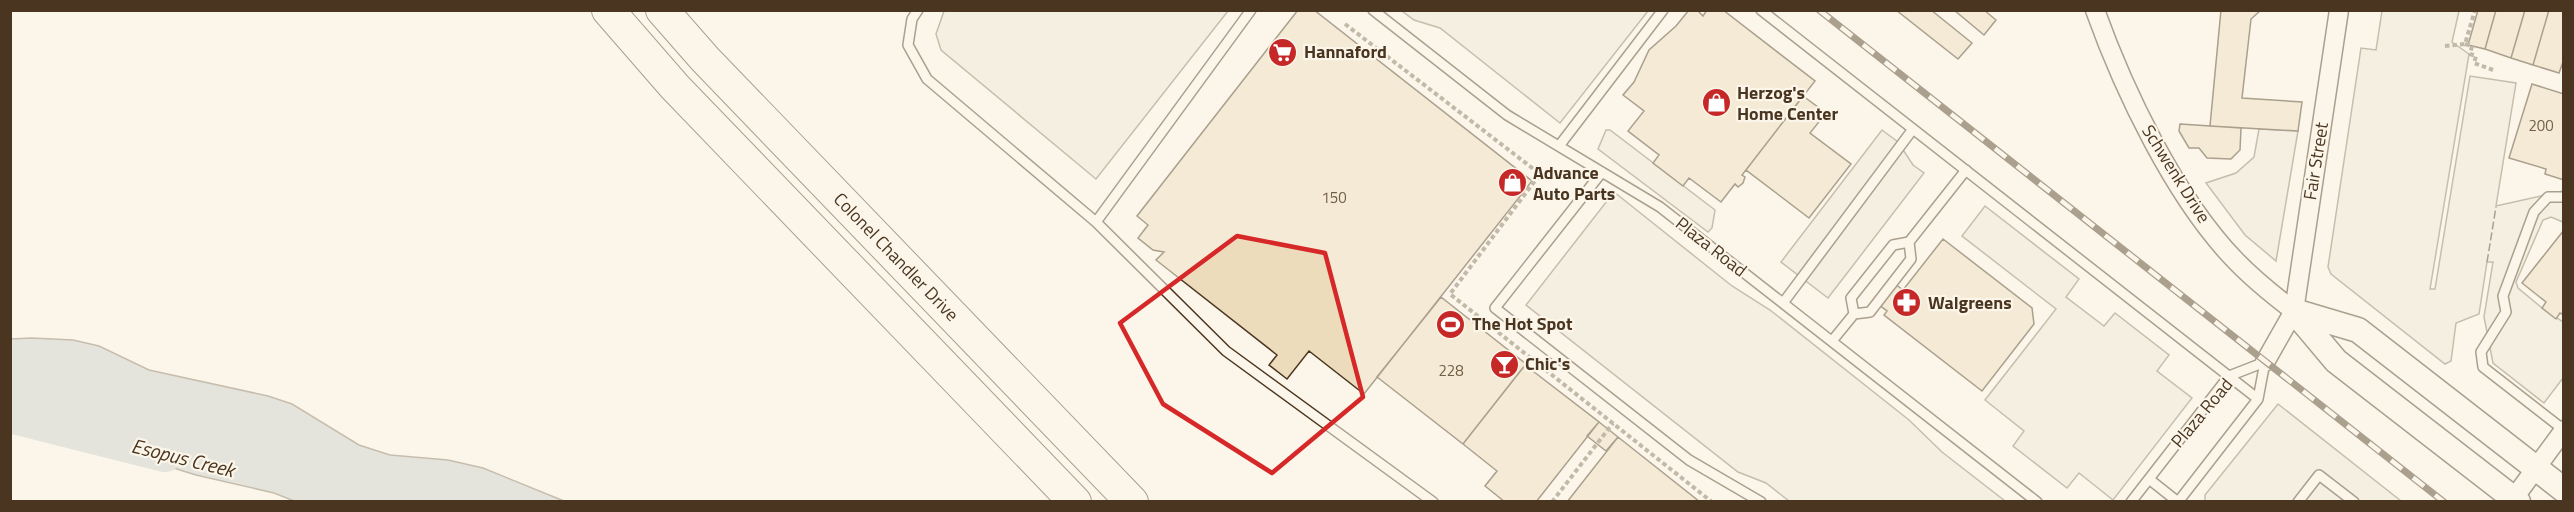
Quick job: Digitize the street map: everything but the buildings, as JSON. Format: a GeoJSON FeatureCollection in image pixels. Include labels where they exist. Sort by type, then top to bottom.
{"type":"FeatureCollection","features":[{"type":"Feature","properties":{"kind":"highway"},"geometry":{"type":"LineString","coordinates":[[608,10],[675,87],[1075,501]]}},
{"type":"Feature","properties":{"kind":"highway","name":"Colonel Chandler Drive"},"geometry":{"type":"LineString","coordinates":[[662,10],[713,68],[1132,501]]}},
{"type":"Feature","properties":{"kind":"street","name":"Schwenk Drive"},"geometry":{"type":"LineString","coordinates":[[2096,10],[2110,50],[2142,121],[2181,186],[2234,259],[2294,311],[2336,361],[2516,500]]}},
{"type":"Feature","properties":{"kind":"street","name":"Fair Street"},"geometry":{"type":"LineString","coordinates":[[2294,311],[2339,10]]}},
{"type":"Feature","properties":{"kind":"street","name":"Schwenk Drive"},"geometry":{"type":"LineString","coordinates":[[2294,311],[2358,330],[2564,490]]}},
{"type":"Feature","properties":{"kind":"street","name":"Plaza Road"},"geometry":{"type":"LineString","coordinates":[[2265,362],[2294,311]]}},
{"type":"Feature","properties":{"kind":"street"},"geometry":{"type":"LineString","coordinates":[[2516,500],[2564,430]]}},
{"type":"Feature","properties":{"kind":"lane"},"geometry":{"type":"LineString","coordinates":[[918,10],[912,19],[908,45],[927,79],[1096,222],[1227,351],[1433,501]]}},
{"type":"Feature","properties":{"kind":"lane"},"geometry":{"type":"LineString","coordinates":[[1096,222],[1251,10]]}},
{"type":"Feature","properties":{"kind":"lane","name":"Plaza Road"},"geometry":{"type":"LineString","coordinates":[[1374,10],[1507,115],[1660,207],[2037,501]]}},
{"type":"Feature","properties":{"kind":"lane"},"geometry":{"type":"LineString","coordinates":[[1559,146],[1663,10]]}},
{"type":"Feature","properties":{"kind":"lane"},"geometry":{"type":"LineString","coordinates":[[1761,10],[2258,399]]}},
{"type":"Feature","properties":{"kind":"lane"},"geometry":{"type":"LineString","coordinates":[[1783,303],[1913,129]]}},
{"type":"Feature","properties":{"kind":"lane"},"geometry":{"type":"LineString","coordinates":[[1832,341],[1854,314],[1870,312],[1911,258],[1910,242],[1966,170]]}},
{"type":"Feature","properties":{"kind":"lane"},"geometry":{"type":"LineString","coordinates":[[1602,172],[1495,308],[1689,460],[1761,501]]}},
{"type":"Feature","properties":{"kind":"lane"},"geometry":{"type":"LineString","coordinates":[[2561,196],[2548,197],[2534,212],[2503,296],[2506,312],[2481,352],[2483,367],[2564,430]]}},
{"type":"Feature","properties":{"kind":"lane"},"geometry":{"type":"LineString","coordinates":[[1854,314],[1851,298],[1893,245],[1910,242]]}},
{"type":"Feature","properties":{"kind":"lane","name":"Plaza Road"},"geometry":{"type":"LineString","coordinates":[[2131,501],[2229,376],[2265,362]]}},
{"type":"Feature","properties":{"kind":"lane","name":"Plaza Road"},"geometry":{"type":"LineString","coordinates":[[2149,479],[2178,501],[2258,399],[2265,362]]}},
{"type":"Feature","properties":{"kind":"lane"},"geometry":{"type":"LineString","coordinates":[[2298,501],[2319,475],[2354,501]]}},
{"type":"Feature","properties":{"kind":"path"},"geometry":{"type":"LineString","coordinates":[[2465,44],[2475,10]]}},
{"type":"Feature","properties":{"kind":"path"},"geometry":{"type":"LineString","coordinates":[[2445,46],[2465,44],[2472,46],[2470,54],[2476,56],[2474,63],[2493,70]]}},
{"type":"Feature","properties":{"kind":"path"},"geometry":{"type":"LineString","coordinates":[[1552,501],[1613,423]]}},
{"type":"Feature","properties":{"kind":"highlighted area"},"geometry":{"type":"Polygon","coordinates":[[[1237,236],[1325,253],[1363,397],[1272,473],[1163,404],[1120,323],[1237,236]]]}},
{"type":"Feature","properties":{"kind":"shaded area"},"geometry":{"type":"Polygon","coordinates":[[[944,10],[1228,11],[1096,179],[941,50],[936,34],[944,10]]]}},
{"type":"Feature","properties":{"kind":"shaded area"},"geometry":{"type":"Polygon","coordinates":[[[1402,11],[1648,11],[1560,123],[1440,28],[1414,20],[1402,11]]]}},
{"type":"Feature","properties":{"kind":"shaded area"},"geometry":{"type":"Polygon","coordinates":[[[2382,11],[2459,11],[2452,42],[2469,54],[2430,289],[2435,289],[2470,76],[2516,83],[2496,206],[2563,191],[2563,222],[2551,217],[2543,220],[2516,282],[2518,288],[2563,322],[2563,378],[2544,403],[2493,363],[2484,317],[2493,262],[2487,262],[2479,314],[2456,323],[2451,361],[2445,364],[2331,274],[2328,267],[2361,48],[2376,50],[2382,11]]]}},
{"type":"Feature","properties":{"kind":"shaded area"},"geometry":{"type":"Polygon","coordinates":[[[2259,129],[2298,131],[2276,261],[2245,235],[2206,183],[2236,173],[2254,157],[2259,129]]]}},
{"type":"Feature","properties":{"kind":"shaded area"},"geometry":{"type":"Polygon","coordinates":[[[1606,130],[1610,130],[1715,210],[1712,228],[1708,232],[1598,149],[1606,130]]]}},
{"type":"Feature","properties":{"kind":"shaded area"},"geometry":{"type":"Polygon","coordinates":[[[1882,130],[1898,142],[1913,165],[1924,173],[1828,298],[1781,262],[1882,130]]]}},
{"type":"Feature","properties":{"kind":"shaded area"},"geometry":{"type":"Polygon","coordinates":[[[1614,192],[1732,286],[1770,310],[1909,420],[1942,452],[2005,501],[1789,501],[1766,483],[1738,472],[1526,305],[1614,192]]]}},
{"type":"Feature","properties":{"kind":"shaded area"},"geometry":{"type":"Polygon","coordinates":[[[1985,206],[2079,279],[2066,297],[2104,326],[2115,313],[2169,355],[2157,371],[2192,398],[2113,500],[2079,473],[2067,488],[2013,446],[2024,431],[1985,400],[2056,309],[1962,236],[1985,206]]]}},
{"type":"Feature","properties":{"kind":"shaded area"},"geometry":{"type":"Polygon","coordinates":[[[2278,404],[2401,501],[2205,502],[2205,495],[2278,404]]]}},
{"type":"Feature","properties":{"kind":"water"},"geometry":{"type":"Polygon","coordinates":[[[11,339],[73,340],[99,346],[149,370],[268,396],[292,404],[359,445],[390,455],[448,460],[483,468],[564,501],[294,501],[274,493],[196,475],[141,458],[106,434],[88,426],[30,413],[11,414],[11,339]]]}},
{"type":"Feature","properties":{"kind":"waterway","name":"Esopus Creek"},"geometry":{"type":"LineString","coordinates":[[10,414],[165,453]]}},
{"type":"Feature","properties":{"kind":"railway"},"geometry":{"type":"LineString","coordinates":[[1819,10],[2444,502]]}},
{"type":"Feature","properties":{"kind":"fence"},"geometry":{"type":"LineString","coordinates":[[2487,262],[2496,207]]}},
{"type":"Feature","properties":{"kind":"place","name":"Hannaford"},"geometry":{"type":"Point","coordinates":[1283,52]}},
{"type":"Feature","properties":{"kind":"place","name":"Herzog's Home Center"},"geometry":{"type":"Point","coordinates":[1716,103]}},
{"type":"Feature","properties":{"kind":"place","name":"Advance Auto Parts"},"geometry":{"type":"Point","coordinates":[1512,183]}},
{"type":"Feature","properties":{"kind":"place","name":"Walgreens"},"geometry":{"type":"Point","coordinates":[1907,303]}},
{"type":"Feature","properties":{"kind":"place","name":"The Hot Spot"},"geometry":{"type":"Point","coordinates":[1451,324]}},
{"type":"Feature","properties":{"kind":"place","name":"Chic's"},"geometry":{"type":"Point","coordinates":[1504,364]}}]}
